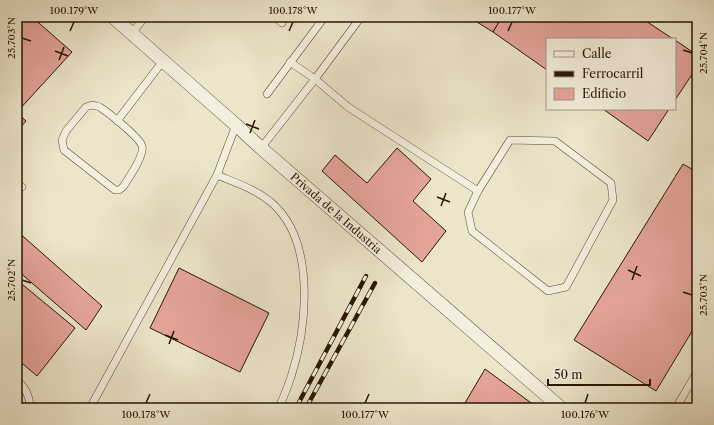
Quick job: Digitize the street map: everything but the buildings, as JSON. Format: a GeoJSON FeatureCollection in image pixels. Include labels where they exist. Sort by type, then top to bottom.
{"type":"FeatureCollection","features":[{"type":"Feature","properties":{"kind":"street","name":"Privada de la Industria"},"geometry":{"type":"LineString","coordinates":[[113,17],[261,148],[561,408]]}},
{"type":"Feature","properties":{"kind":"lane"},"geometry":{"type":"LineString","coordinates":[[132,33],[145,17]]}},
{"type":"Feature","properties":{"kind":"lane"},"geometry":{"type":"LineString","coordinates":[[275,17],[282,23]]}},
{"type":"Feature","properties":{"kind":"lane"},"geometry":{"type":"LineString","coordinates":[[261,148],[315,80],[361,17]]}},
{"type":"Feature","properties":{"kind":"lane"},"geometry":{"type":"LineString","coordinates":[[267,94],[323,19]]}},
{"type":"Feature","properties":{"kind":"lane"},"geometry":{"type":"LineString","coordinates":[[117,121],[163,61]]}},
{"type":"Feature","properties":{"kind":"lane"},"geometry":{"type":"LineString","coordinates":[[290,62],[348,107],[478,191]]}},
{"type":"Feature","properties":{"kind":"lane"},"geometry":{"type":"LineString","coordinates":[[92,105],[100,107],[117,121],[137,138],[142,146],[142,154],[123,188],[115,190],[64,150],[62,140],[66,131],[86,107],[92,105]]}},
{"type":"Feature","properties":{"kind":"lane"},"geometry":{"type":"LineString","coordinates":[[90,408],[217,175],[236,125]]}},
{"type":"Feature","properties":{"kind":"lane"},"geometry":{"type":"LineString","coordinates":[[510,140],[549,140],[555,141],[611,184],[613,200],[566,287],[548,291],[472,231],[468,212],[478,191],[510,140]]}},
{"type":"Feature","properties":{"kind":"lane"},"geometry":{"type":"LineString","coordinates":[[217,175],[261,194],[274,204],[286,219],[299,250],[304,278],[301,339],[296,363],[283,400],[278,408]]}},
{"type":"Feature","properties":{"kind":"lane"},"geometry":{"type":"LineString","coordinates":[[676,408],[697,372]]}},
{"type":"Feature","properties":{"kind":"lane"},"geometry":{"type":"LineString","coordinates":[[17,380],[23,385],[30,399],[30,408]]}},
{"type":"Feature","properties":{"kind":"railway"},"geometry":{"type":"LineString","coordinates":[[296,408],[366,276]]}},
{"type":"Feature","properties":{"kind":"railway"},"geometry":{"type":"LineString","coordinates":[[306,408],[375,283]]}}]}
